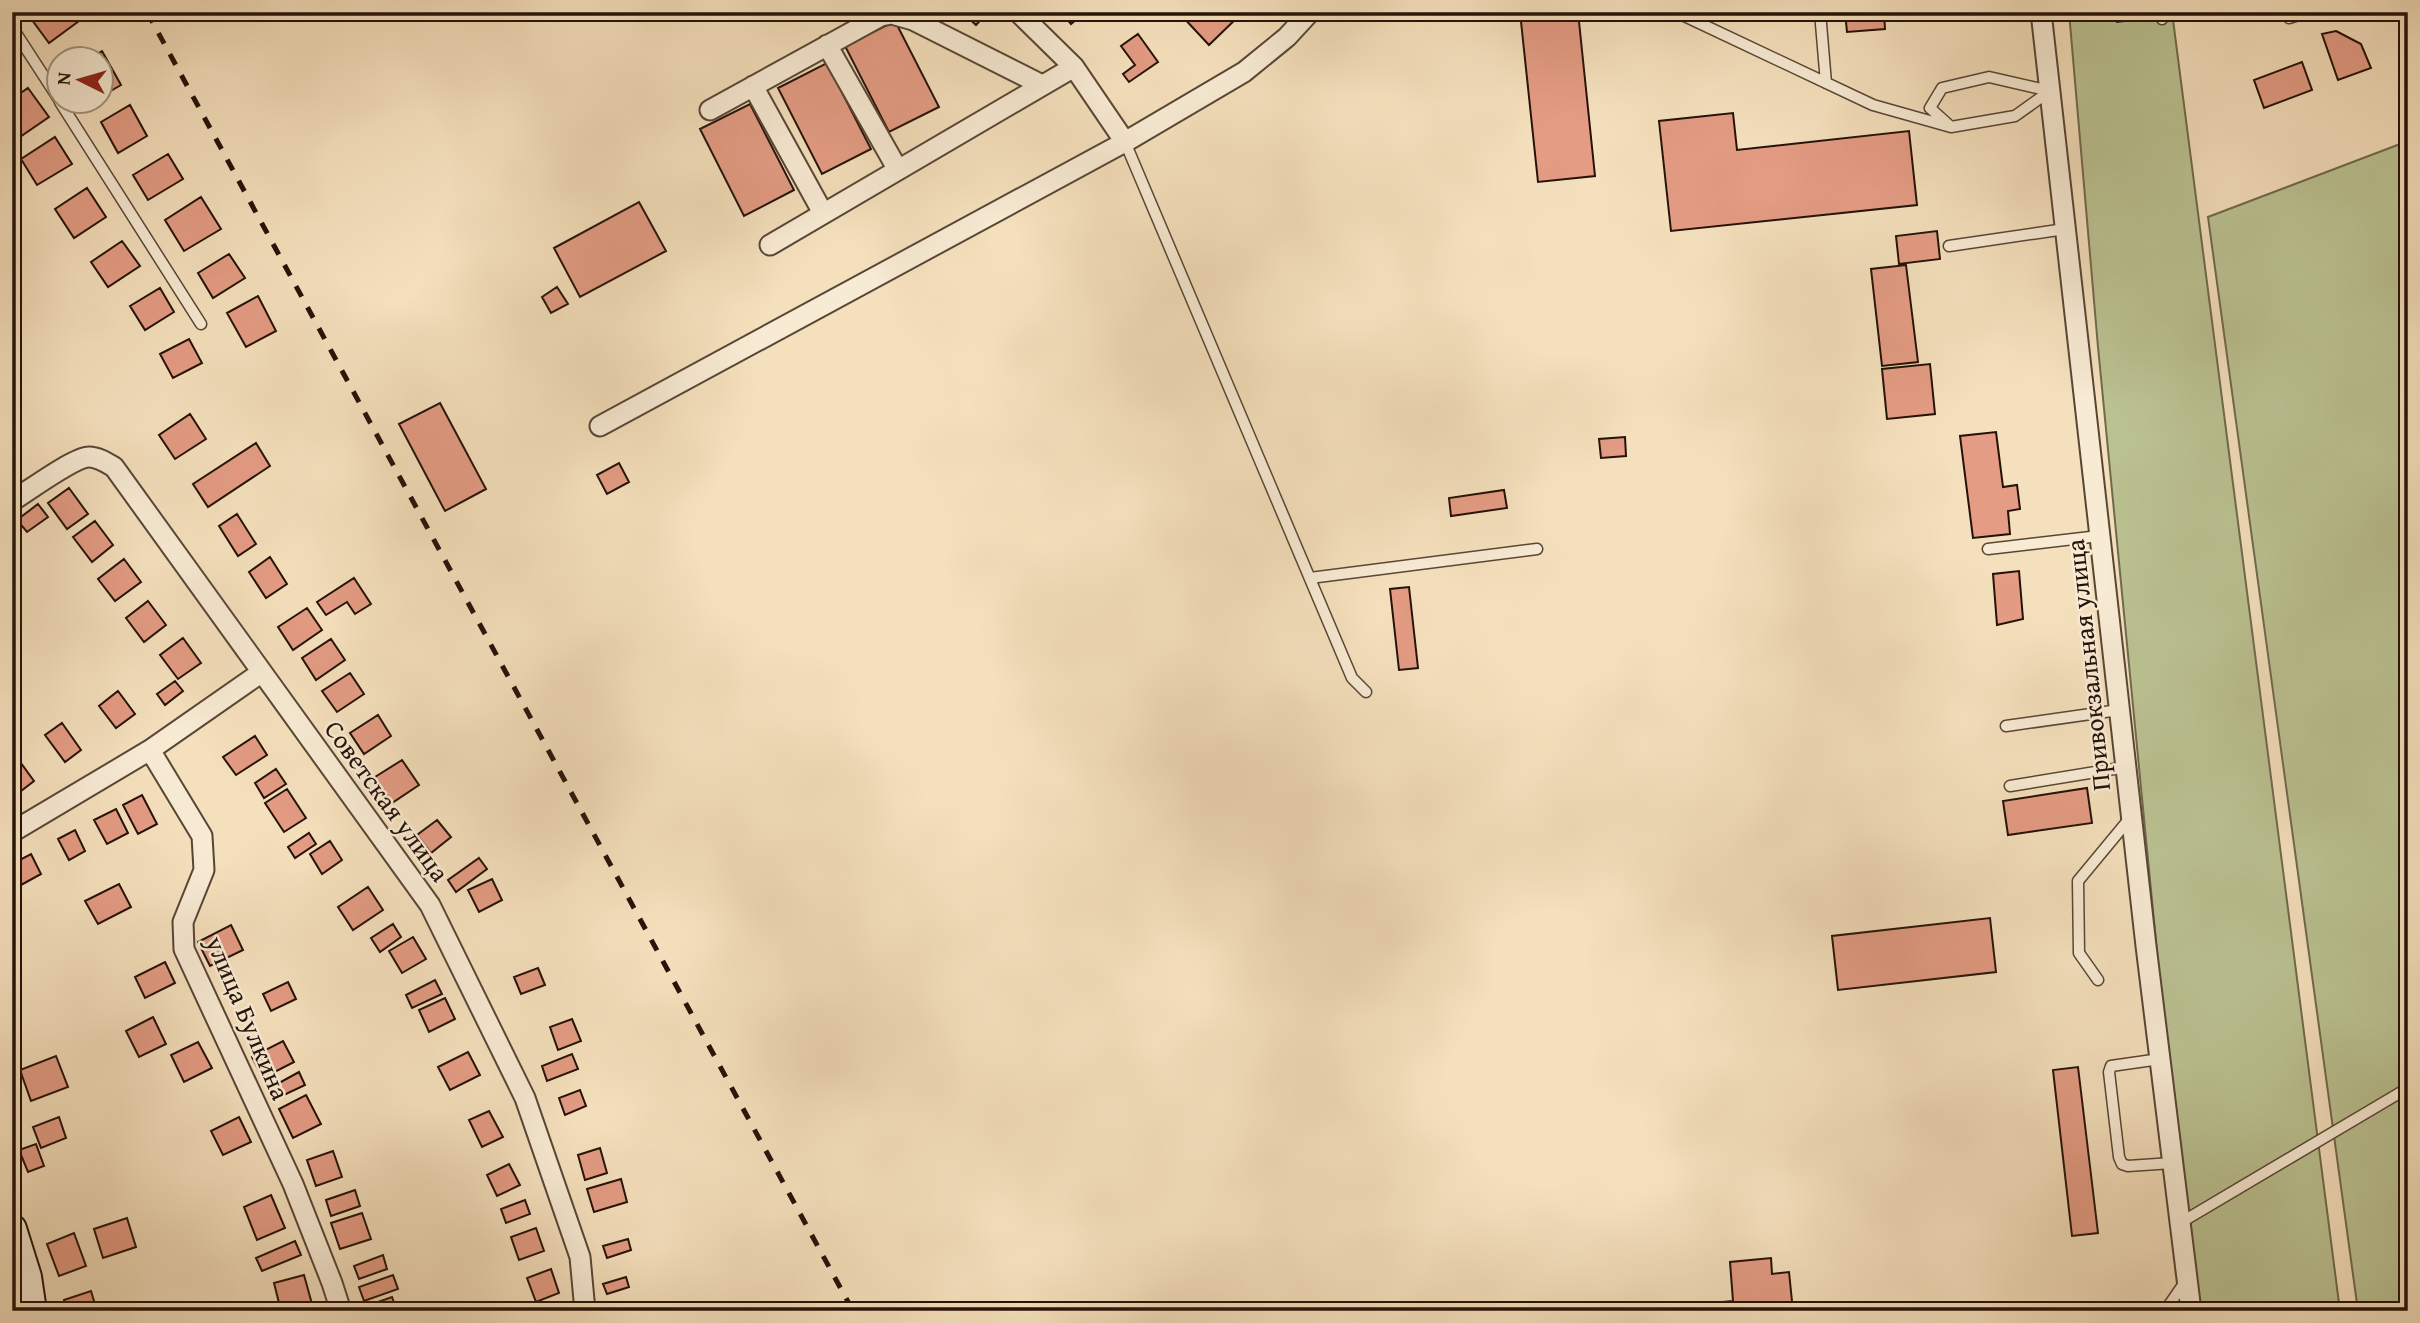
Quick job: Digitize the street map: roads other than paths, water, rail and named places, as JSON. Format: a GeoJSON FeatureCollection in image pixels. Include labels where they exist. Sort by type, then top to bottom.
{"type":"FeatureCollection","features":[{"type":"Feature","properties":{"kind":"main road"},"geometry":{"type":"LineString","coordinates":[[12,1229],[27,1277],[32,1311]]}},
{"type":"Feature","properties":{"kind":"street"},"geometry":{"type":"LineString","coordinates":[[1018,12],[1074,67],[1125,142]]}},
{"type":"Feature","properties":{"kind":"street"},"geometry":{"type":"LineString","coordinates":[[600,426],[1125,142],[1244,72],[1287,37],[1310,12]]}},
{"type":"Feature","properties":{"kind":"street","name":"Привокзальная улица"},"geometry":{"type":"LineString","coordinates":[[2041,12],[2131,817],[2191,1311]]}},
{"type":"Feature","properties":{"kind":"street"},"geometry":{"type":"LineString","coordinates":[[710,110],[881,16],[892,14],[912,20],[1042,85]]}},
{"type":"Feature","properties":{"kind":"street"},"geometry":{"type":"LineString","coordinates":[[827,46],[898,170]]}},
{"type":"Feature","properties":{"kind":"street"},"geometry":{"type":"LineString","coordinates":[[770,245],[1074,67]]}},
{"type":"Feature","properties":{"kind":"street"},"geometry":{"type":"LineString","coordinates":[[753,86],[823,213]]}},
{"type":"Feature","properties":{"kind":"street","name":"Советская улица"},"geometry":{"type":"LineString","coordinates":[[12,501],[76,461],[88,457],[103,460],[114,467],[430,905],[525,1098],[580,1257],[585,1311]]}},
{"type":"Feature","properties":{"kind":"street"},"geometry":{"type":"LineString","coordinates":[[12,832],[150,750],[262,672]]}},
{"type":"Feature","properties":{"kind":"street","name":"улица Булкина"},"geometry":{"type":"LineString","coordinates":[[150,750],[202,836],[204,870],[183,922],[184,948],[292,1184],[341,1311]]}},
{"type":"Feature","properties":{"kind":"lane"},"geometry":{"type":"LineString","coordinates":[[1676,12],[1873,105],[1951,127],[2015,116],[2050,91]]}},
{"type":"Feature","properties":{"kind":"lane"},"geometry":{"type":"LineString","coordinates":[[1820,12],[1826,83]]}},
{"type":"Feature","properties":{"kind":"lane"},"geometry":{"type":"LineString","coordinates":[[2287,12],[2289,18],[2308,12]]}},
{"type":"Feature","properties":{"kind":"lane"},"geometry":{"type":"LineString","coordinates":[[12,27],[46,79]]}},
{"type":"Feature","properties":{"kind":"lane"},"geometry":{"type":"LineString","coordinates":[[1951,127],[1930,108],[1942,88],[1989,77],[2050,91]]}},
{"type":"Feature","properties":{"kind":"lane"},"geometry":{"type":"LineString","coordinates":[[69,116],[201,324]]}},
{"type":"Feature","properties":{"kind":"lane"},"geometry":{"type":"LineString","coordinates":[[1125,142],[1352,678],[1366,692]]}},
{"type":"Feature","properties":{"kind":"lane"},"geometry":{"type":"LineString","coordinates":[[1949,246],[2065,229]]}},
{"type":"Feature","properties":{"kind":"lane"},"geometry":{"type":"LineString","coordinates":[[1988,549],[2099,536]]}},
{"type":"Feature","properties":{"kind":"lane"},"geometry":{"type":"LineString","coordinates":[[1310,578],[1537,549]]}},
{"type":"Feature","properties":{"kind":"lane"},"geometry":{"type":"LineString","coordinates":[[2006,726],[2119,710]]}},
{"type":"Feature","properties":{"kind":"lane"},"geometry":{"type":"LineString","coordinates":[[2010,786],[2126,767]]}},
{"type":"Feature","properties":{"kind":"lane"},"geometry":{"type":"LineString","coordinates":[[2098,980],[2079,953],[2078,881],[2131,817]]}},
{"type":"Feature","properties":{"kind":"lane"},"geometry":{"type":"LineString","coordinates":[[2160,1059],[2111,1066],[2109,1072],[2122,1164],[2128,1166],[2172,1163]]}},
{"type":"Feature","properties":{"kind":"lane"},"geometry":{"type":"LineString","coordinates":[[2180,1223],[2408,1088]]}},
{"type":"Feature","properties":{"kind":"lane"},"geometry":{"type":"LineString","coordinates":[[2165,1311],[2187,1279]]}},
{"type":"Feature","properties":{"kind":"railway"},"geometry":{"type":"LineString","coordinates":[[147,12],[853,1311]]}}]}
